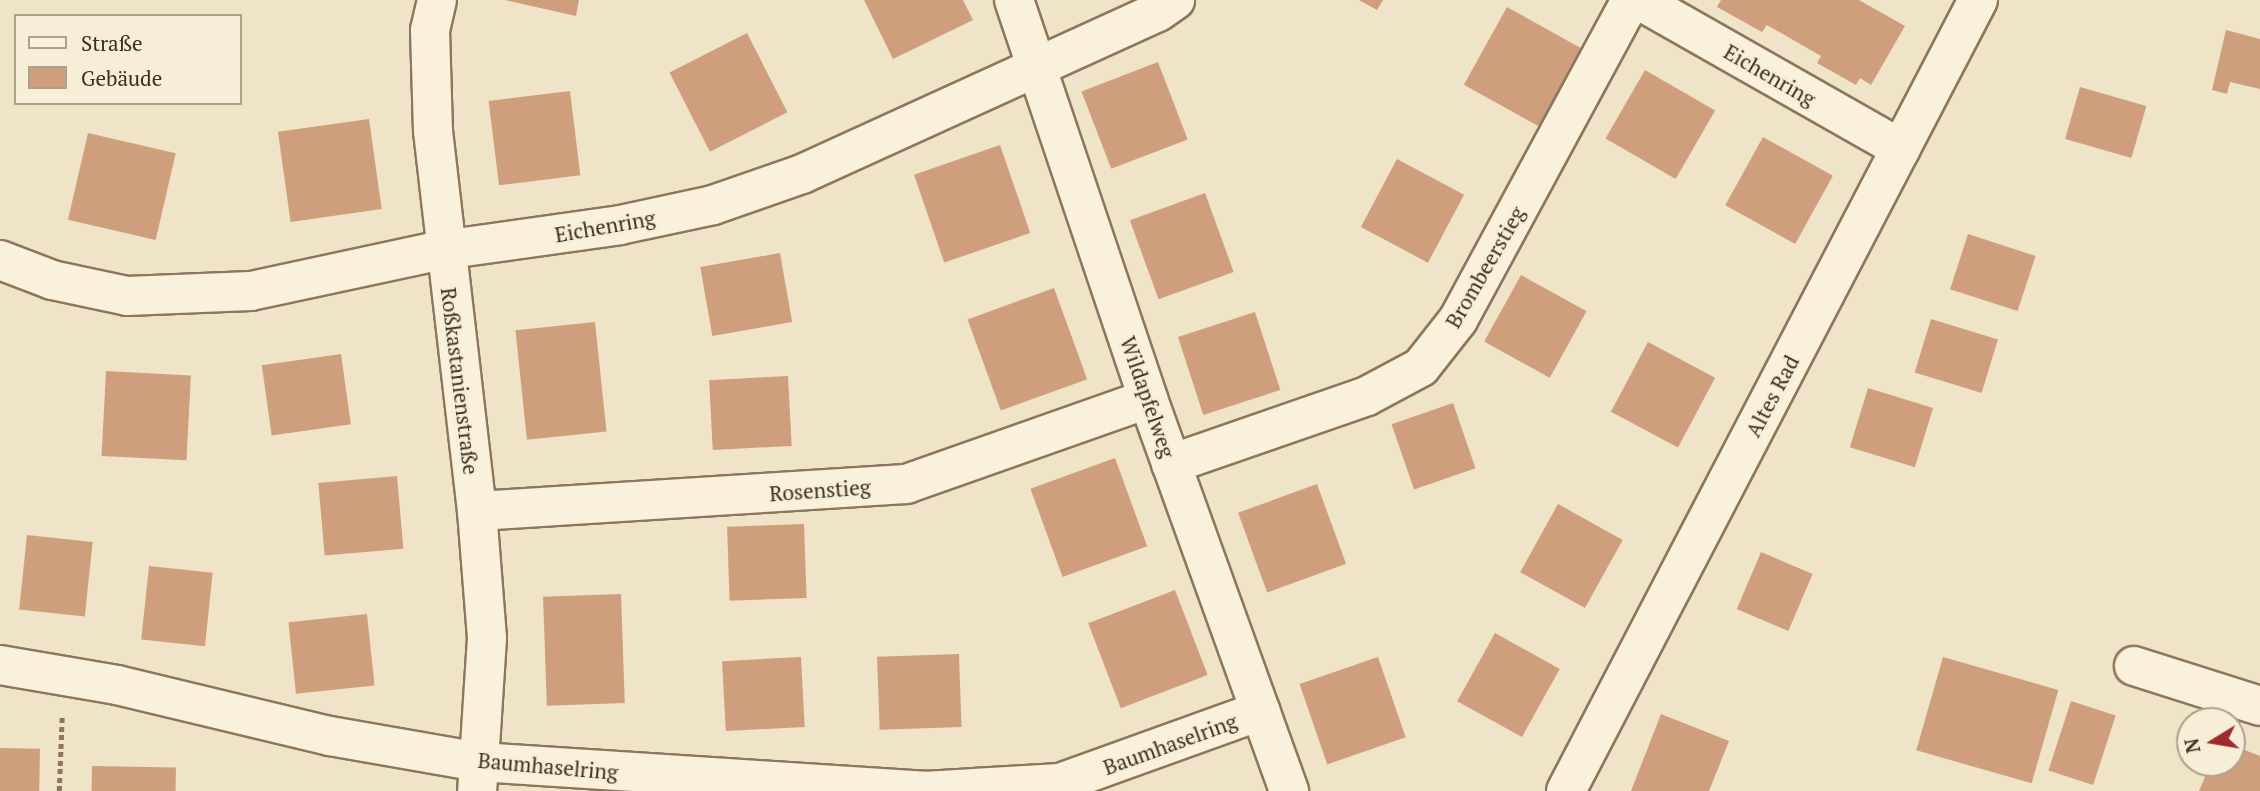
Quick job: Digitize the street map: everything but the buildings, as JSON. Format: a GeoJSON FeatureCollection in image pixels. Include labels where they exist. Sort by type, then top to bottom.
{"type":"FeatureCollection","features":[{"type":"Feature","properties":{"kind":"street","name":"Roßkastanienstraße"},"geometry":{"type":"LineString","coordinates":[[437,0],[430,30],[443,250],[477,511],[487,638],[478,776]]}},
{"type":"Feature","properties":{"kind":"street","name":"Wildapfelweg"},"geometry":{"type":"LineString","coordinates":[[1014,0],[1148,399],[1289,791]]}},
{"type":"Feature","properties":{"kind":"street","name":"Eichenring"},"geometry":{"type":"LineString","coordinates":[[0,260],[52,280],[127,296],[251,291],[443,250],[620,225],[713,205],[802,174],[1158,12],[1175,0]]}},
{"type":"Feature","properties":{"kind":"street","name":"Brombeerstieg"},"geometry":{"type":"LineString","coordinates":[[1171,464],[1367,396],[1421,367],[1458,320],[1631,0]]}},
{"type":"Feature","properties":{"kind":"street","name":"Eichenring"},"geometry":{"type":"LineString","coordinates":[[1639,0],[1901,149]]}},
{"type":"Feature","properties":{"kind":"street","name":"Altes Rad"},"geometry":{"type":"LineString","coordinates":[[1566,791],[1978,0]]}},
{"type":"Feature","properties":{"kind":"street","name":"Rosenstieg"},"geometry":{"type":"LineString","coordinates":[[477,511],[906,484],[1148,399]]}},
{"type":"Feature","properties":{"kind":"street","name":"Baumhaselring"},"geometry":{"type":"LineString","coordinates":[[0,665],[65,675],[330,736],[478,776],[924,790],[1060,783],[1260,711]]}},
{"type":"Feature","properties":{"kind":"street"},"geometry":{"type":"LineString","coordinates":[[2134,666],[2260,706]]}},
{"type":"Feature","properties":{"kind":"path"},"geometry":{"type":"LineString","coordinates":[[59,791],[65,675]]}}]}
